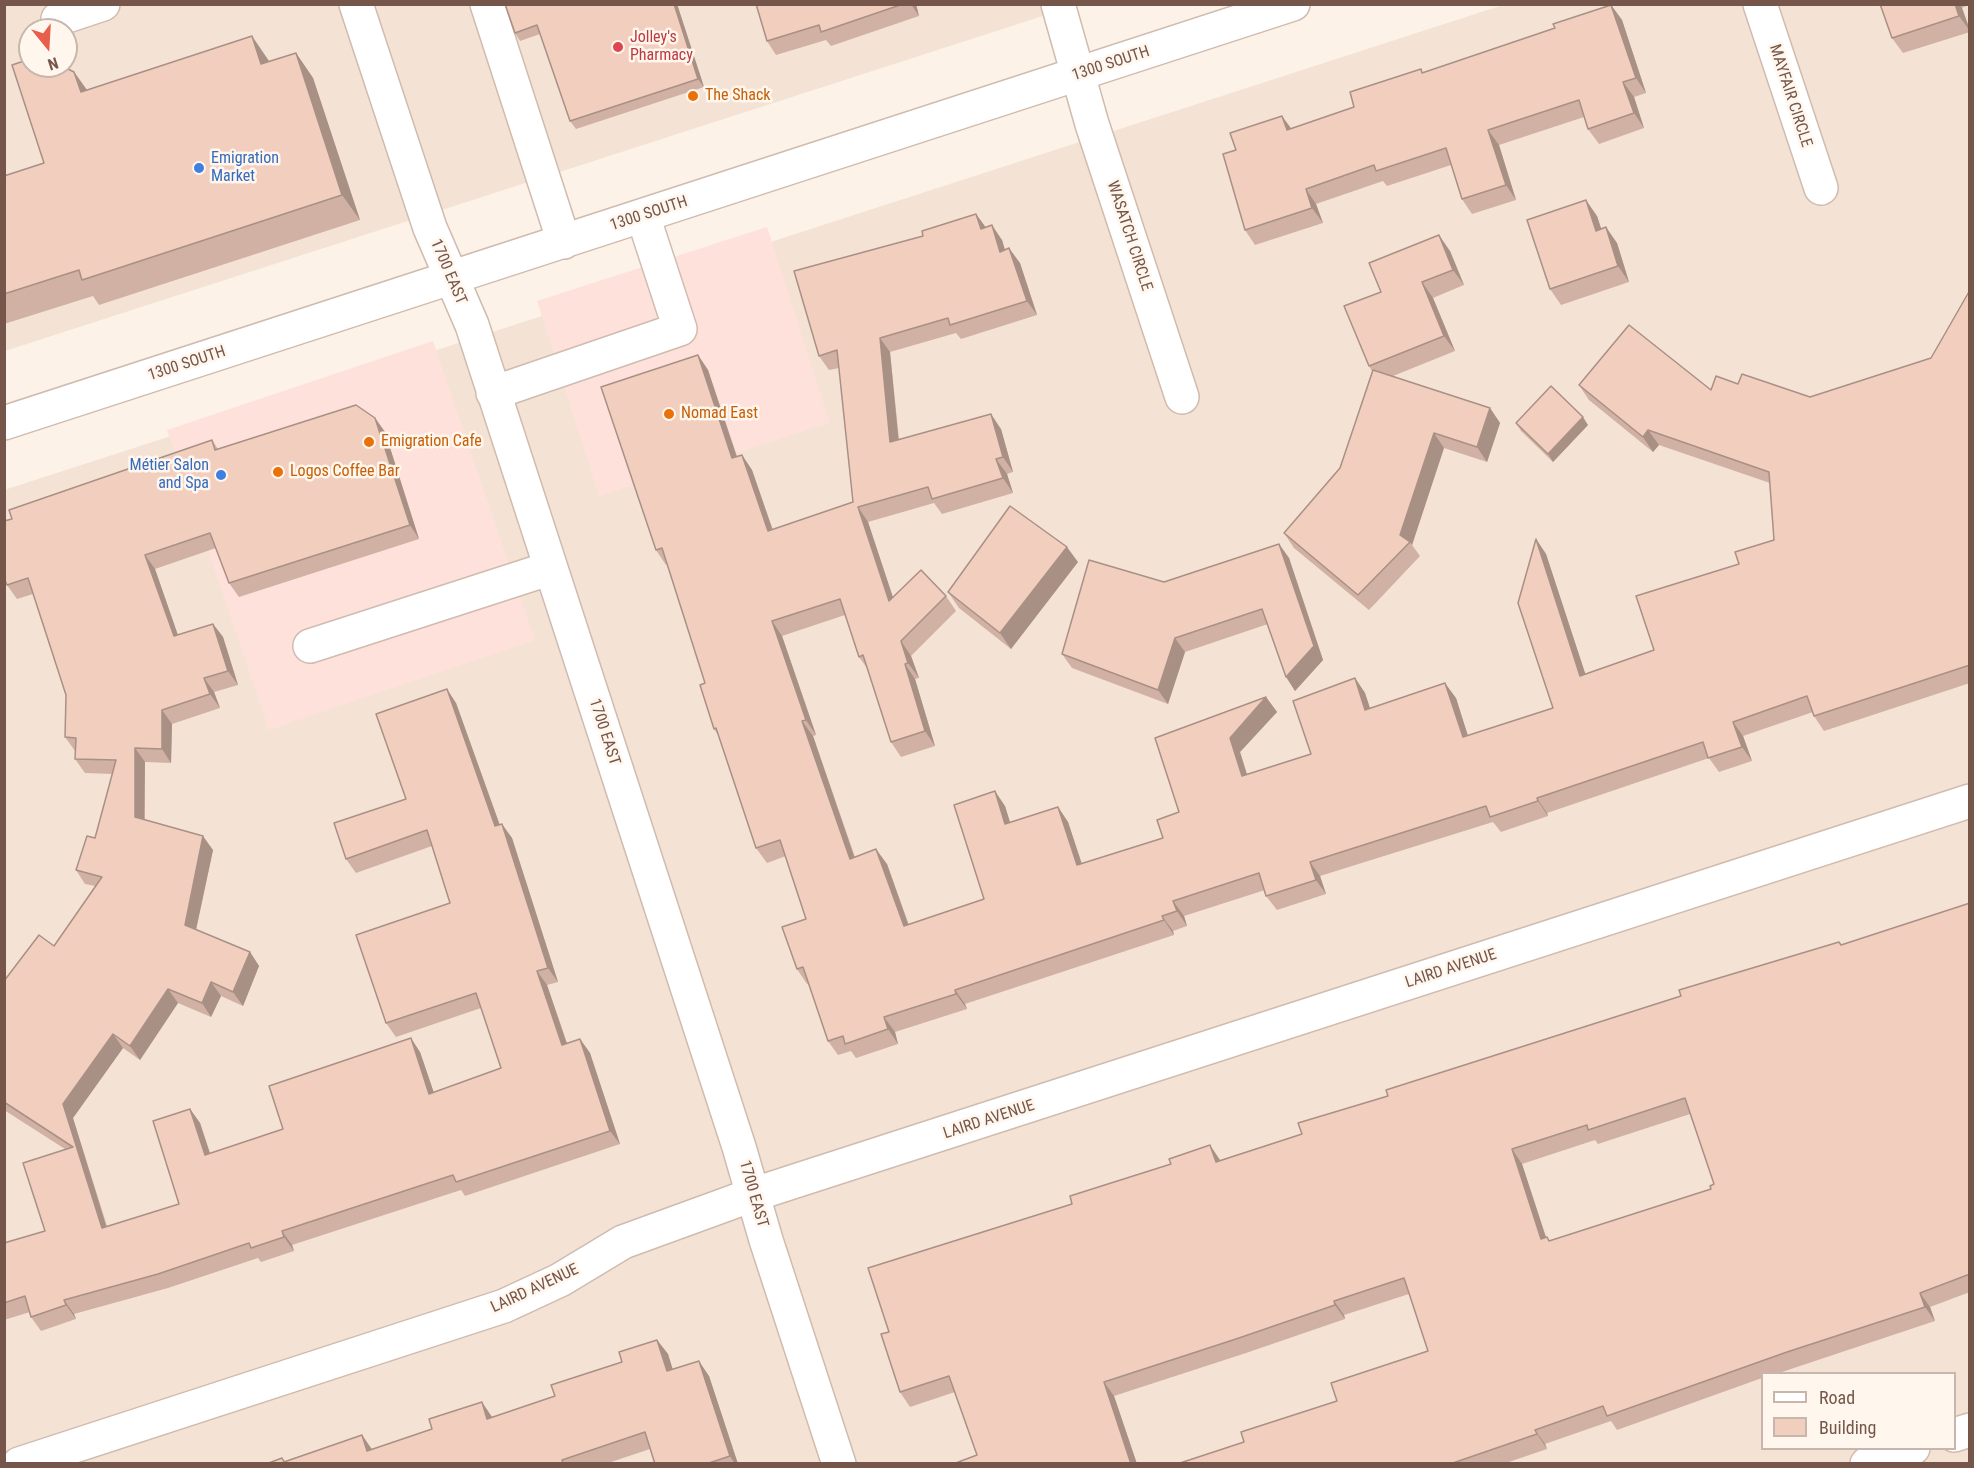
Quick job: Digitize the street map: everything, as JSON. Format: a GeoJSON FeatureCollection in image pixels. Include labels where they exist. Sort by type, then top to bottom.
{"type":"FeatureCollection","features":[{"type":"Feature","properties":{"kind":"street"},"geometry":{"type":"LineString","coordinates":[[61,18],[103,4]]}},
{"type":"Feature","properties":{"kind":"street","name":"1700 EAST"},"geometry":{"type":"LineString","coordinates":[[356,4],[430,228],[472,325],[739,1147],[752,1195],[839,1464]]}},
{"type":"Feature","properties":{"kind":"street"},"geometry":{"type":"LineString","coordinates":[[487,4],[564,242]]}},
{"type":"Feature","properties":{"kind":"street","name":"WASATCH CIRCLE"},"geometry":{"type":"LineString","coordinates":[[1058,4],[1092,124],[1182,397]]}},
{"type":"Feature","properties":{"kind":"street","name":"1300 SOUTH"},"geometry":{"type":"LineString","coordinates":[[4,423],[1293,4]]}},
{"type":"Feature","properties":{"kind":"street","name":"MAYFAIR CIRCLE"},"geometry":{"type":"LineString","coordinates":[[1760,4],[1821,188]]}},
{"type":"Feature","properties":{"kind":"street"},"geometry":{"type":"LineString","coordinates":[[493,393],[680,329],[643,216]]}},
{"type":"Feature","properties":{"kind":"street"},"geometry":{"type":"LineString","coordinates":[[310,646],[551,568]]}},
{"type":"Feature","properties":{"kind":"street","name":"LAIRD AVENUE"},"geometry":{"type":"LineString","coordinates":[[19,1464],[504,1306],[560,1280],[623,1242],[752,1195],[1970,801]]}},
{"type":"Feature","properties":{"kind":"street"},"geometry":{"type":"LineString","coordinates":[[1867,1464],[1910,1450]]}},
{"type":"Feature","properties":{"kind":"shaded area"},"geometry":{"type":"Polygon","coordinates":[[[5,4],[1077,5],[5,351],[5,4]]]}},
{"type":"Feature","properties":{"kind":"shaded area"},"geometry":{"type":"Polygon","coordinates":[[[1503,5],[1969,5],[1969,1463],[5,1463],[4,490],[1503,5]]]}},
{"type":"Feature","properties":{"kind":"shaded area"},"geometry":{"type":"Polygon","coordinates":[[[767,227],[830,423],[599,496],[537,301],[767,227]]]}},
{"type":"Feature","properties":{"kind":"shaded area"},"geometry":{"type":"Polygon","coordinates":[[[433,341],[535,640],[269,730],[167,430],[433,341]]]}},
{"type":"Feature","properties":{"kind":"building"},"geometry":{"type":"Polygon","coordinates":[[[505,4],[674,4],[698,79],[570,121],[537,25],[515,33],[505,4]]]}},
{"type":"Feature","properties":{"kind":"building"},"geometry":{"type":"Polygon","coordinates":[[[756,4],[903,4],[821,32],[819,25],[767,41],[756,4]]]}},
{"type":"Feature","properties":{"kind":"building"},"geometry":{"type":"Polygon","coordinates":[[[1880,4],[1955,4],[1959,16],[1892,38],[1880,4]]]}},
{"type":"Feature","properties":{"kind":"building"},"geometry":{"type":"Polygon","coordinates":[[[1611,5],[1636,78],[1623,82],[1634,113],[1588,129],[1579,100],[1488,130],[1506,185],[1462,199],[1446,148],[1376,171],[1374,165],[1306,189],[1312,208],[1245,230],[1223,154],[1236,150],[1230,133],[1282,116],[1287,130],[1354,107],[1350,92],[1421,69],[1422,73],[1555,28],[1553,24],[1611,5]]]}},
{"type":"Feature","properties":{"kind":"building","name":"Emigration Market"},"geometry":{"type":"Polygon","coordinates":[[[252,36],[261,64],[296,53],[342,195],[82,280],[79,270],[4,294],[4,176],[44,163],[12,65],[18,63],[18,78],[76,78],[81,92],[252,36]]]}},
{"type":"Feature","properties":{"kind":"building"},"geometry":{"type":"Polygon","coordinates":[[[1586,200],[1596,231],[1606,227],[1618,266],[1550,289],[1527,220],[1586,200]]]}},
{"type":"Feature","properties":{"kind":"building"},"geometry":{"type":"Polygon","coordinates":[[[976,214],[981,229],[992,225],[1000,252],[1009,248],[1027,301],[950,325],[948,318],[880,338],[890,442],[991,414],[1003,457],[996,459],[1003,478],[932,499],[928,487],[858,507],[889,601],[921,570],[946,596],[901,641],[908,663],[905,664],[925,731],[891,742],[863,655],[859,657],[840,599],[772,621],[806,720],[802,721],[850,859],[876,849],[904,926],[984,899],[954,805],[995,791],[1005,824],[1058,807],[1077,865],[1163,838],[1157,820],[1179,812],[1155,738],[1266,697],[1230,738],[1242,776],[1311,754],[1293,701],[1355,678],[1365,710],[1445,683],[1463,737],[1553,708],[1518,603],[1536,539],[1580,676],[1654,650],[1636,596],[1739,564],[1735,552],[1774,540],[1769,472],[1648,430],[1643,437],[1579,385],[1629,325],[1711,390],[1716,376],[1738,384],[1742,374],[1810,397],[1931,358],[1970,290],[1970,665],[1814,716],[1807,696],[1733,722],[1742,747],[1708,758],[1703,742],[1537,798],[1538,801],[1490,817],[1486,806],[1310,862],[1316,880],[1266,896],[1259,873],[1173,901],[1177,911],[1162,916],[1164,920],[955,990],[956,994],[884,1017],[888,1029],[845,1044],[843,1036],[828,1041],[803,967],[797,969],[782,927],[806,919],[780,840],[756,848],[700,685],[705,683],[662,548],[656,550],[601,387],[698,355],[732,458],[742,455],[768,531],[853,502],[837,350],[819,356],[794,271],[923,236],[922,231],[976,214]]]}},
{"type":"Feature","properties":{"kind":"building"},"geometry":{"type":"Polygon","coordinates":[[[1439,235],[1453,270],[1422,282],[1444,336],[1369,366],[1344,306],[1381,292],[1369,263],[1439,235]]]}},
{"type":"Feature","properties":{"kind":"building"},"geometry":{"type":"Polygon","coordinates":[[[1373,370],[1490,408],[1477,447],[1434,433],[1400,535],[1410,542],[1358,595],[1284,533],[1340,468],[1373,370]]]}},
{"type":"Feature","properties":{"kind":"building"},"geometry":{"type":"Polygon","coordinates":[[[1551,386],[1583,417],[1548,454],[1516,423],[1551,386]]]}},
{"type":"Feature","properties":{"kind":"building"},"geometry":{"type":"Polygon","coordinates":[[[356,405],[375,418],[410,525],[229,583],[210,533],[145,555],[174,636],[213,624],[228,671],[204,678],[210,694],[162,710],[162,749],[135,748],[135,817],[203,836],[185,925],[250,952],[233,992],[211,982],[202,1003],[168,989],[130,1046],[113,1034],[63,1104],[102,1228],[179,1204],[153,1121],[190,1109],[205,1155],[283,1129],[269,1086],[411,1038],[429,1094],[501,1068],[476,993],[386,1023],[356,935],[450,903],[427,830],[346,859],[334,823],[406,799],[376,714],[447,689],[495,826],[502,824],[548,968],[537,971],[562,1045],[580,1039],[610,1131],[456,1182],[453,1175],[282,1231],[284,1237],[251,1248],[249,1243],[158,1274],[64,1300],[66,1305],[31,1317],[25,1296],[4,1303],[4,1243],[45,1231],[23,1163],[73,1147],[4,1102],[4,981],[39,935],[54,946],[102,877],[76,870],[87,836],[95,838],[116,760],[75,759],[76,738],[65,737],[66,695],[28,578],[7,585],[4,578],[4,521],[12,519],[9,510],[212,440],[215,450],[356,405]]]}},
{"type":"Feature","properties":{"kind":"building"},"geometry":{"type":"Polygon","coordinates":[[[1010,506],[1067,547],[1000,633],[948,592],[1010,506]]]}},
{"type":"Feature","properties":{"kind":"building"},"geometry":{"type":"Polygon","coordinates":[[[1279,544],[1314,646],[1286,677],[1262,609],[1175,638],[1158,690],[1062,654],[1089,560],[1164,582],[1279,544]]]}},
{"type":"Feature","properties":{"kind":"building"},"geometry":{"type":"Polygon","coordinates":[[[1970,903],[1970,1274],[1920,1293],[1925,1307],[1787,1352],[1607,1416],[1603,1406],[1535,1430],[1537,1434],[1450,1464],[1177,1464],[1244,1442],[1241,1432],[1337,1401],[1331,1383],[1428,1351],[1404,1278],[1334,1301],[1335,1305],[1104,1382],[1131,1464],[953,1464],[977,1455],[949,1376],[900,1392],[881,1334],[889,1332],[868,1268],[1072,1204],[1070,1196],[1171,1164],[1169,1159],[1210,1145],[1216,1162],[1302,1134],[1298,1123],[1388,1096],[1386,1090],[1681,996],[1679,990],[1839,942],[1841,945],[1970,903]],[[1685,1098],[1588,1130],[1587,1125],[1512,1149],[1541,1239],[1547,1237],[1549,1241],[1711,1189],[1710,1186],[1714,1184],[1685,1098]]]}},
{"type":"Feature","properties":{"kind":"building"},"geometry":{"type":"Polygon","coordinates":[[[657,1340],[667,1371],[699,1361],[730,1456],[706,1464],[655,1464],[645,1432],[562,1460],[563,1464],[266,1464],[282,1458],[284,1462],[362,1435],[367,1451],[432,1429],[429,1419],[482,1402],[487,1419],[555,1396],[551,1385],[622,1362],[619,1352],[657,1340]]]}},
{"type":"Feature","properties":{"kind":"place","name":"Jolley's Pharmacy"},"geometry":{"type":"Point","coordinates":[618,47]}},
{"type":"Feature","properties":{"kind":"place","name":"The Shack"},"geometry":{"type":"Point","coordinates":[693,96]}},
{"type":"Feature","properties":{"kind":"place","name":"Emigration Market"},"geometry":{"type":"Point","coordinates":[199,168]}},
{"type":"Feature","properties":{"kind":"place","name":"Nomad East"},"geometry":{"type":"Point","coordinates":[669,414]}},
{"type":"Feature","properties":{"kind":"place","name":"Emigration Cafe"},"geometry":{"type":"Point","coordinates":[369,442]}},
{"type":"Feature","properties":{"kind":"place","name":"Logos Coffee Bar"},"geometry":{"type":"Point","coordinates":[278,472]}},
{"type":"Feature","properties":{"kind":"place","name":"Métier Salon and Spa"},"geometry":{"type":"Point","coordinates":[221,475]}}]}
